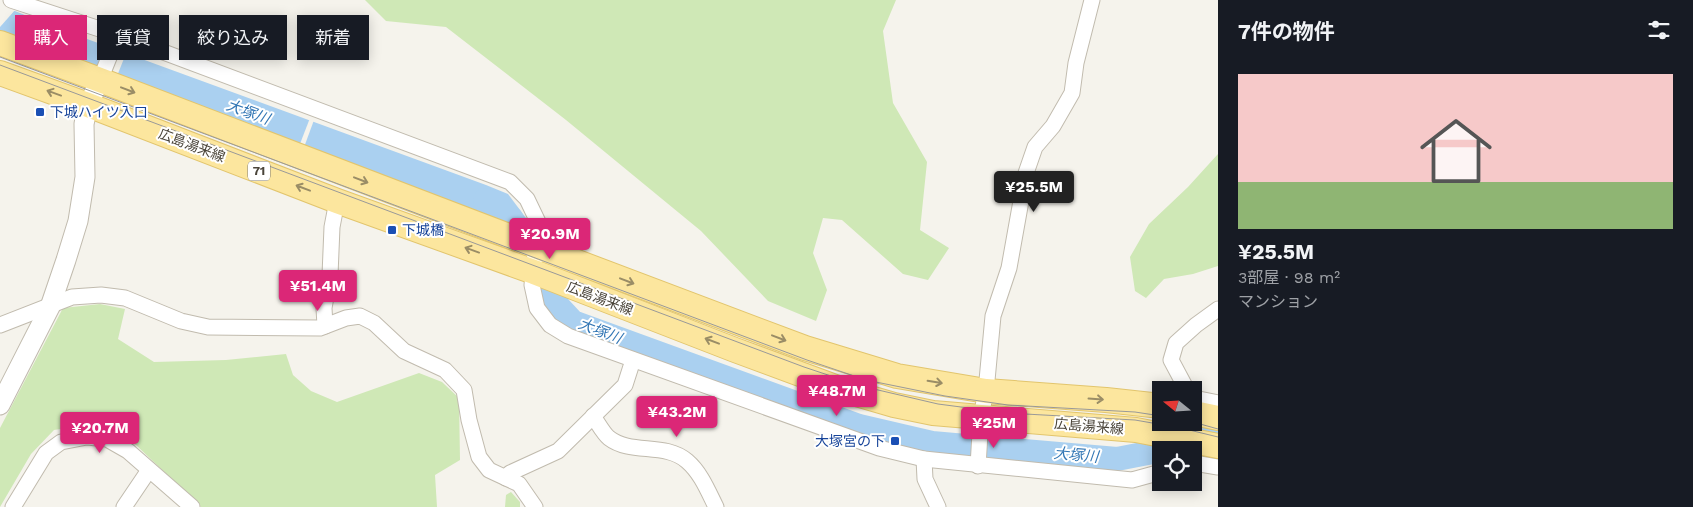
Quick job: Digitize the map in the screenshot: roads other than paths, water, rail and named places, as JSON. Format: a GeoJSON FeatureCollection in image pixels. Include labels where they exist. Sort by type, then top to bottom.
{"type":"FeatureCollection","features":[{"type":"Feature","properties":{"kind":"main road","name":"広島湯来線"},"geometry":{"type":"LineString","coordinates":[[0,43],[101,77],[500,232],[540,243],[805,348],[897,376],[986,391],[1152,405]]}},
{"type":"Feature","properties":{"kind":"main road","name":"広島湯来線"},"geometry":{"type":"LineString","coordinates":[[0,73],[88,105],[528,276],[568,285],[846,391],[894,405],[981,425],[1109,427],[1168,435],[1218,446]]}},
{"type":"Feature","properties":{"kind":"main road"},"geometry":{"type":"LineString","coordinates":[[1202,415],[1218,418]]}},
{"type":"Feature","properties":{"kind":"street"},"geometry":{"type":"LineString","coordinates":[[11,0],[97,32]]}},
{"type":"Feature","properties":{"kind":"street"},"geometry":{"type":"LineString","coordinates":[[978,464],[993,316],[1009,268],[1026,173],[1036,147],[1053,126],[1072,93],[1076,62],[1092,0]]}},
{"type":"Feature","properties":{"kind":"street"},"geometry":{"type":"LineString","coordinates":[[169,58],[510,182],[527,199],[538,222],[540,243],[528,276],[538,308],[550,325],[568,336],[878,448],[924,459],[1132,480],[1152,474]]}},
{"type":"Feature","properties":{"kind":"street"},"geometry":{"type":"LineString","coordinates":[[0,406],[50,307],[66,260],[78,221],[85,177],[84,124],[88,105],[108,60]]}},
{"type":"Feature","properties":{"kind":"street"},"geometry":{"type":"LineString","coordinates":[[326,326],[324,308],[330,275],[332,227],[337,201]]}},
{"type":"Feature","properties":{"kind":"street"},"geometry":{"type":"LineString","coordinates":[[0,325],[72,297],[100,295],[125,298],[181,321],[208,327],[320,328],[346,318],[360,316],[374,323],[404,351],[446,370],[464,390],[478,458],[489,470],[519,484],[535,507]]}},
{"type":"Feature","properties":{"kind":"street"},"geometry":{"type":"LineString","coordinates":[[1182,381],[1171,360],[1176,343],[1218,309]]}},
{"type":"Feature","properties":{"kind":"street"},"geometry":{"type":"LineString","coordinates":[[506,478],[510,473],[558,451],[625,385],[633,360]]}},
{"type":"Feature","properties":{"kind":"street"},"geometry":{"type":"LineString","coordinates":[[1202,400],[1218,403]]}},
{"type":"Feature","properties":{"kind":"street"},"geometry":{"type":"LineString","coordinates":[[593,416],[609,438],[624,445],[672,452],[686,460],[700,475],[716,507]]}},
{"type":"Feature","properties":{"kind":"street"},"geometry":{"type":"LineString","coordinates":[[13,507],[46,453],[61,442],[87,437],[107,440],[128,452],[192,507]]}},
{"type":"Feature","properties":{"kind":"street"},"geometry":{"type":"LineString","coordinates":[[924,459],[924,479],[938,507]]}},
{"type":"Feature","properties":{"kind":"street"},"geometry":{"type":"LineString","coordinates":[[1202,465],[1218,467]]}},
{"type":"Feature","properties":{"kind":"street"},"geometry":{"type":"LineString","coordinates":[[124,507],[149,470]]}},
{"type":"Feature","properties":{"kind":"water"},"geometry":{"type":"Polygon","coordinates":[[[0,5],[25,15],[15,15],[15,37],[0,31],[0,5]]]}},
{"type":"Feature","properties":{"kind":"water"},"geometry":{"type":"Polygon","coordinates":[[[87,39],[97,43],[97,60],[144,60],[486,185],[508,194],[526,218],[490,218],[75,60],[87,60],[87,39]]]}},
{"type":"Feature","properties":{"kind":"waterway","name":"大塚川"},"geometry":{"type":"LineString","coordinates":[[485,200],[498,205],[511,218],[559,307],[573,322],[859,426],[932,443],[1117,459],[1153,452],[1218,431]]}},
{"type":"Feature","properties":{"kind":"tram line"},"geometry":{"type":"LineString","coordinates":[[0,57],[807,360],[866,380],[945,396],[1008,405],[1152,415]]}},
{"type":"Feature","properties":{"kind":"tram line"},"geometry":{"type":"LineString","coordinates":[[0,65],[804,367],[861,386],[938,404],[1007,413],[1135,420],[1218,437]]}},
{"type":"Feature","properties":{"kind":"tram line"},"geometry":{"type":"LineString","coordinates":[[1202,425],[1218,429]]}},
{"type":"Feature","properties":{"kind":"place","name":"下城ハイツ入口"},"geometry":{"type":"Point","coordinates":[40,112]}},
{"type":"Feature","properties":{"kind":"place","name":"下城橋"},"geometry":{"type":"Point","coordinates":[392,230]}},
{"type":"Feature","properties":{"kind":"place","name":"大塚宮の下"},"geometry":{"type":"Point","coordinates":[895,441]}}]}
